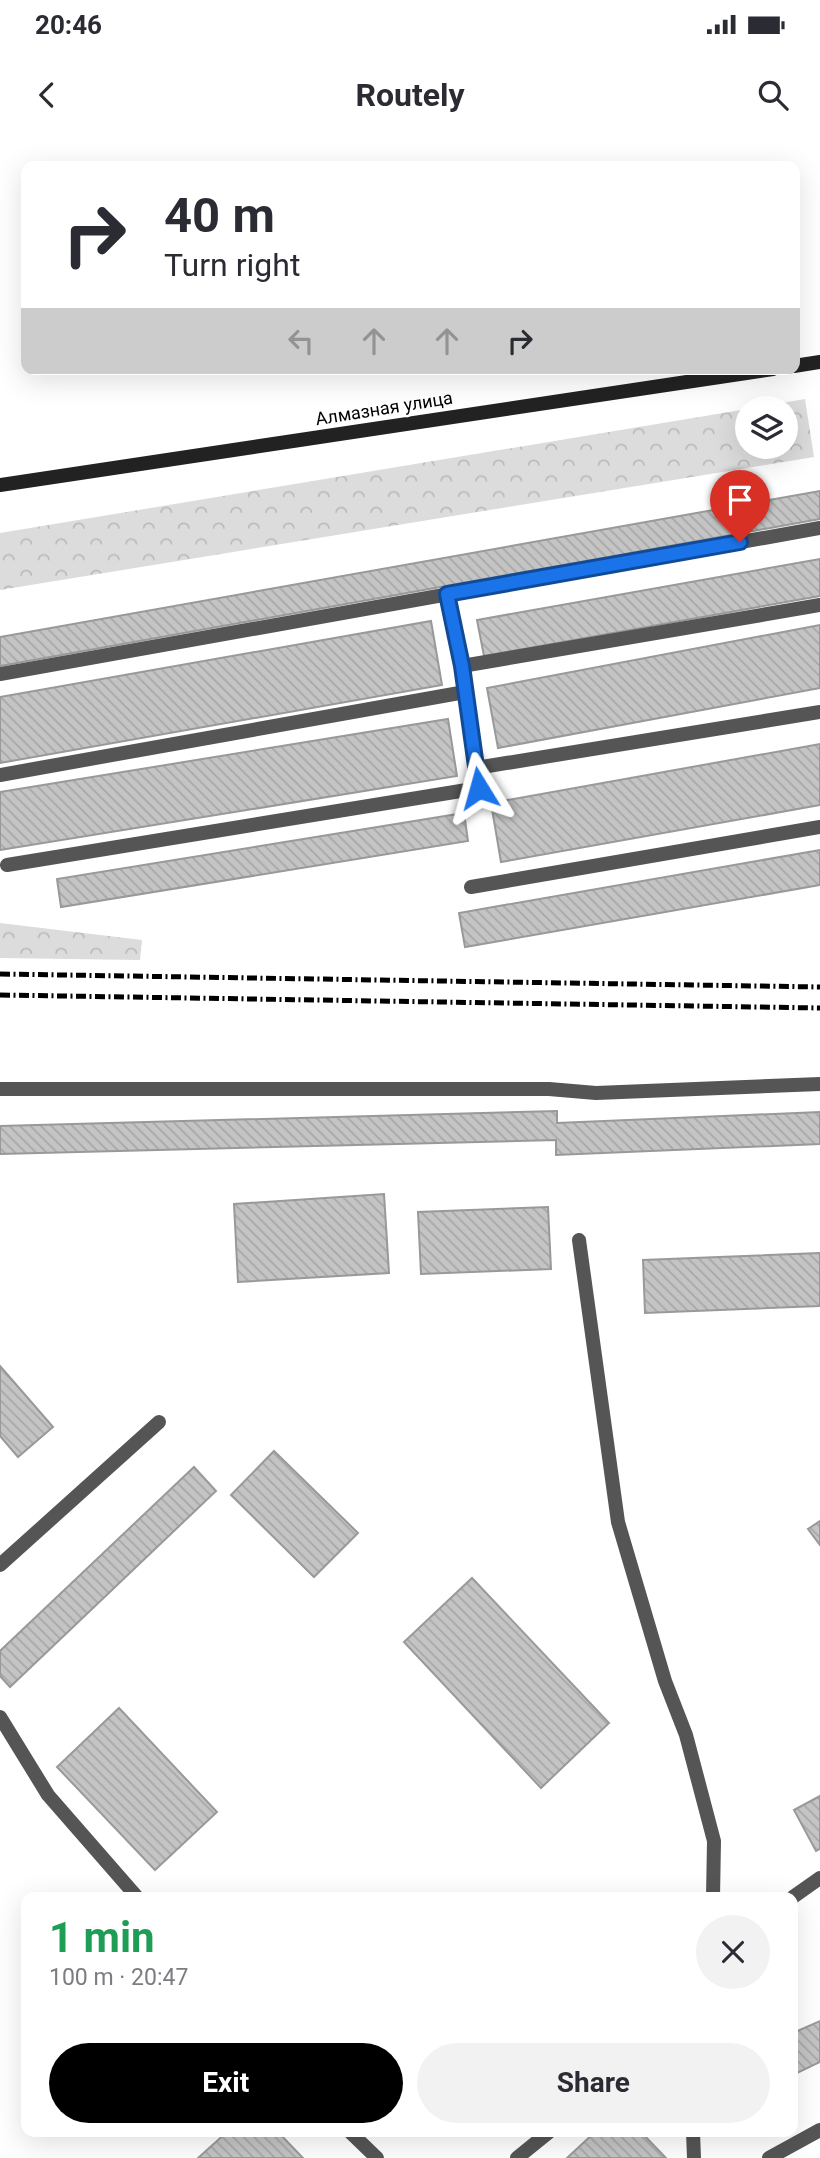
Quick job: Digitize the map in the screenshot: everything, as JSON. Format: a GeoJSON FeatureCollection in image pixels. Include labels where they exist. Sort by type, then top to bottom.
{"type":"FeatureCollection","features":[{"type":"Feature","properties":{"kind":"street"},"geometry":{"type":"LineString","coordinates":[[800,365],[820,362]]}},
{"type":"Feature","properties":{"kind":"street","name":"Алмазная улица"},"geometry":{"type":"LineString","coordinates":[[0,485],[733,375]]}},
{"type":"Feature","properties":{"kind":"street"},"geometry":{"type":"LineString","coordinates":[[0,674],[820,528]]}},
{"type":"Feature","properties":{"kind":"street"},"geometry":{"type":"LineString","coordinates":[[7,865],[479,788],[462,666],[447,594]]}},
{"type":"Feature","properties":{"kind":"street"},"geometry":{"type":"LineString","coordinates":[[462,666],[820,605]]}},
{"type":"Feature","properties":{"kind":"street"},"geometry":{"type":"LineString","coordinates":[[0,775],[466,692]]}},
{"type":"Feature","properties":{"kind":"street"},"geometry":{"type":"LineString","coordinates":[[477,768],[820,712]]}},
{"type":"Feature","properties":{"kind":"street"},"geometry":{"type":"LineString","coordinates":[[471,887],[820,827]]}},
{"type":"Feature","properties":{"kind":"street"},"geometry":{"type":"LineString","coordinates":[[0,1088],[549,1089],[596,1093],[820,1084]]}},
{"type":"Feature","properties":{"kind":"street"},"geometry":{"type":"LineString","coordinates":[[579,1240],[618,1522],[665,1681],[686,1735],[714,1841],[713,1892]]}},
{"type":"Feature","properties":{"kind":"street"},"geometry":{"type":"LineString","coordinates":[[0,1564],[159,1422]]}},
{"type":"Feature","properties":{"kind":"street"},"geometry":{"type":"LineString","coordinates":[[0,1717],[48,1795],[133,1892]]}},
{"type":"Feature","properties":{"kind":"street"},"geometry":{"type":"LineString","coordinates":[[798,1893],[820,1878]]}},
{"type":"Feature","properties":{"kind":"street"},"geometry":{"type":"LineString","coordinates":[[769,2158],[820,2130]]}},
{"type":"Feature","properties":{"kind":"street"},"geometry":{"type":"LineString","coordinates":[[355,2137],[377,2158]]}},
{"type":"Feature","properties":{"kind":"street"},"geometry":{"type":"LineString","coordinates":[[517,2158],[543,2137]]}},
{"type":"Feature","properties":{"kind":"street"},"geometry":{"type":"LineString","coordinates":[[693,2137],[694,2158]]}},
{"type":"Feature","properties":{"kind":"green space"},"geometry":{"type":"Polygon","coordinates":[[[805,399],[814,457],[0,590],[0,533],[735,411],[735,459],[798,459],[798,400],[805,399]]]}},
{"type":"Feature","properties":{"kind":"green space"},"geometry":{"type":"Polygon","coordinates":[[[0,923],[142,940],[140,960],[0,958],[0,923]]]}},
{"type":"Feature","properties":{"kind":"building"},"geometry":{"type":"Polygon","coordinates":[[[820,491],[820,519],[0,666],[0,637],[820,491]]]}},
{"type":"Feature","properties":{"kind":"building"},"geometry":{"type":"Polygon","coordinates":[[[820,559],[820,596],[484,656],[477,620],[820,559]]]}},
{"type":"Feature","properties":{"kind":"building"},"geometry":{"type":"Polygon","coordinates":[[[431,621],[442,685],[0,763],[0,697],[431,621]]]}},
{"type":"Feature","properties":{"kind":"building"},"geometry":{"type":"Polygon","coordinates":[[[820,625],[820,688],[498,748],[487,688],[820,625]]]}},
{"type":"Feature","properties":{"kind":"building"},"geometry":{"type":"Polygon","coordinates":[[[448,719],[457,776],[0,850],[0,792],[448,719]]]}},
{"type":"Feature","properties":{"kind":"building"},"geometry":{"type":"Polygon","coordinates":[[[820,744],[820,805],[501,862],[491,803],[820,744]]]}},
{"type":"Feature","properties":{"kind":"building"},"geometry":{"type":"Polygon","coordinates":[[[464,813],[468,841],[61,907],[57,879],[464,813]]]}},
{"type":"Feature","properties":{"kind":"building"},"geometry":{"type":"Polygon","coordinates":[[[820,850],[820,885],[465,947],[459,913],[820,850]]]}},
{"type":"Feature","properties":{"kind":"building"},"geometry":{"type":"Polygon","coordinates":[[[557,1111],[557,1123],[820,1112],[820,1144],[556,1155],[556,1140],[0,1154],[0,1126],[557,1111]]]}},
{"type":"Feature","properties":{"kind":"building"},"geometry":{"type":"Polygon","coordinates":[[[384,1194],[389,1273],[238,1282],[234,1204],[384,1194]]]}},
{"type":"Feature","properties":{"kind":"building"},"geometry":{"type":"Polygon","coordinates":[[[548,1207],[551,1269],[421,1274],[418,1212],[548,1207]]]}},
{"type":"Feature","properties":{"kind":"building"},"geometry":{"type":"Polygon","coordinates":[[[820,1253],[820,1306],[645,1313],[643,1260],[820,1253]]]}},
{"type":"Feature","properties":{"kind":"building"},"geometry":{"type":"Polygon","coordinates":[[[0,1366],[53,1427],[18,1457],[0,1436],[0,1366]]]}},
{"type":"Feature","properties":{"kind":"building"},"geometry":{"type":"Polygon","coordinates":[[[274,1451],[358,1533],[314,1577],[231,1495],[274,1451]]]}},
{"type":"Feature","properties":{"kind":"building"},"geometry":{"type":"Polygon","coordinates":[[[194,1467],[216,1491],[10,1687],[0,1676],[0,1651],[194,1467]]]}},
{"type":"Feature","properties":{"kind":"building"},"geometry":{"type":"Polygon","coordinates":[[[820,1521],[820,1545],[808,1529],[820,1521]]]}},
{"type":"Feature","properties":{"kind":"building"},"geometry":{"type":"Polygon","coordinates":[[[472,1578],[609,1723],[541,1788],[404,1642],[472,1578]]]}},
{"type":"Feature","properties":{"kind":"building"},"geometry":{"type":"Polygon","coordinates":[[[119,1708],[217,1812],[155,1870],[57,1767],[119,1708]]]}},
{"type":"Feature","properties":{"kind":"building"},"geometry":{"type":"Polygon","coordinates":[[[820,1796],[820,1849],[816,1851],[794,1810],[820,1796]]]}},
{"type":"Feature","properties":{"kind":"building"},"geometry":{"type":"Polygon","coordinates":[[[820,2021],[820,2062],[798,2073],[798,2031],[820,2021]]]}},
{"type":"Feature","properties":{"kind":"building"},"geometry":{"type":"Polygon","coordinates":[[[221,2137],[283,2137],[303,2158],[198,2158],[221,2137]]]}},
{"type":"Feature","properties":{"kind":"building"},"geometry":{"type":"Polygon","coordinates":[[[590,2137],[646,2137],[666,2158],[567,2158],[590,2137]]]}},
{"type":"Feature","properties":{"kind":"railway"},"geometry":{"type":"LineString","coordinates":[[0,974],[820,987]]}},
{"type":"Feature","properties":{"kind":"railway"},"geometry":{"type":"LineString","coordinates":[[0,995],[820,1008]]}},
{"type":"Feature","properties":{"kind":"route"},"geometry":{"type":"LineString","coordinates":[[479,788],[462,666],[447,594],[740,542]]}}]}
